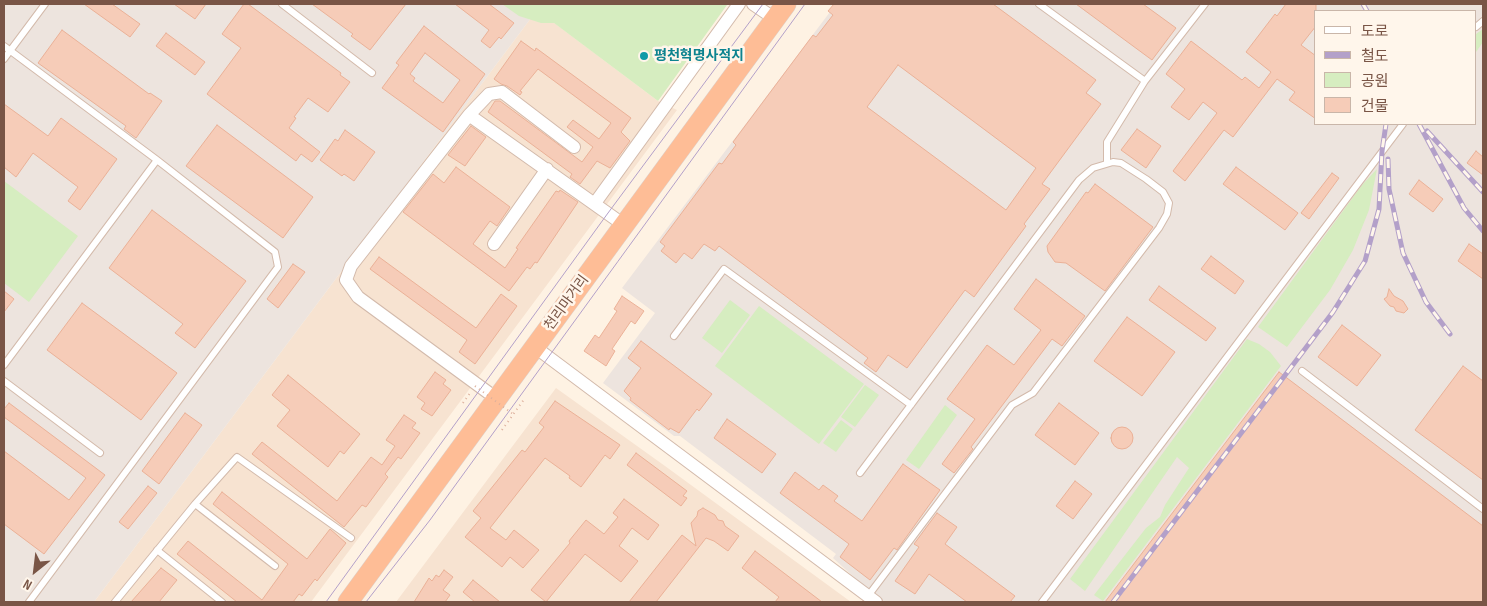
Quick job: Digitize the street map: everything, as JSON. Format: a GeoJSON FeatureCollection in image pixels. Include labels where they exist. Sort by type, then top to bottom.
{"type":"FeatureCollection","features":[{"type":"Feature","properties":{"kind":"highway","name":"천리마거리"},"geometry":{"type":"LineString","coordinates":[[348,602],[780,11]]}},
{"type":"Feature","properties":{"kind":"street"},"geometry":{"type":"LineString","coordinates":[[595,203],[739,4]]}},
{"type":"Feature","properties":{"kind":"street"},"geometry":{"type":"LineString","coordinates":[[753,4],[780,11]]}},
{"type":"Feature","properties":{"kind":"street"},"geometry":{"type":"LineString","coordinates":[[497,399],[358,297],[346,280],[351,266],[470,115],[489,94],[502,92],[574,147]]}},
{"type":"Feature","properties":{"kind":"street"},"geometry":{"type":"LineString","coordinates":[[470,115],[624,225]]}},
{"type":"Feature","properties":{"kind":"street"},"geometry":{"type":"LineString","coordinates":[[494,244],[546,169]]}},
{"type":"Feature","properties":{"kind":"street"},"geometry":{"type":"LineString","coordinates":[[535,347],[872,599]]}},
{"type":"Feature","properties":{"kind":"lane"},"geometry":{"type":"LineString","coordinates":[[4,59],[44,4]]}},
{"type":"Feature","properties":{"kind":"lane"},"geometry":{"type":"LineString","coordinates":[[282,4],[372,73]]}},
{"type":"Feature","properties":{"kind":"lane"},"geometry":{"type":"LineString","coordinates":[[1039,4],[1145,81]]}},
{"type":"Feature","properties":{"kind":"lane"},"geometry":{"type":"LineString","coordinates":[[1107,163],[1107,142],[1145,81],[1205,4]]}},
{"type":"Feature","properties":{"kind":"lane"},"geometry":{"type":"LineString","coordinates":[[4,46],[157,160],[275,252],[278,267],[29,602]]}},
{"type":"Feature","properties":{"kind":"lane"},"geometry":{"type":"LineString","coordinates":[[1042,602],[1402,125]]}},
{"type":"Feature","properties":{"kind":"lane"},"geometry":{"type":"LineString","coordinates":[[4,365],[157,160]]}},
{"type":"Feature","properties":{"kind":"lane"},"geometry":{"type":"LineString","coordinates":[[860,473],[1079,180],[1093,168],[1107,163],[1120,163],[1163,192],[1169,203],[1167,214],[1159,228],[1033,393],[1012,405],[872,599]]}},
{"type":"Feature","properties":{"kind":"lane"},"geometry":{"type":"LineString","coordinates":[[674,336],[724,269],[911,405]]}},
{"type":"Feature","properties":{"kind":"lane"},"geometry":{"type":"LineString","coordinates":[[1302,371],[1483,509]]}},
{"type":"Feature","properties":{"kind":"lane"},"geometry":{"type":"LineString","coordinates":[[4,381],[100,453]]}},
{"type":"Feature","properties":{"kind":"lane"},"geometry":{"type":"LineString","coordinates":[[115,602],[195,504],[237,457],[351,538]]}},
{"type":"Feature","properties":{"kind":"lane"},"geometry":{"type":"LineString","coordinates":[[195,504],[274,566]]}},
{"type":"Feature","properties":{"kind":"lane"},"geometry":{"type":"LineString","coordinates":[[158,550],[222,602]]}},
{"type":"Feature","properties":{"kind":"path"},"geometry":{"type":"LineString","coordinates":[[463,403],[475,386],[513,414]]}},
{"type":"Feature","properties":{"kind":"path"},"geometry":{"type":"LineString","coordinates":[[502,430],[525,398]]}},
{"type":"Feature","properties":{"kind":"shaded area"},"geometry":{"type":"Polygon","coordinates":[[[4,4],[512,4],[537,10],[94,602],[4,602],[4,4]]]}},
{"type":"Feature","properties":{"kind":"shaded area"},"geometry":{"type":"Polygon","coordinates":[[[836,4],[1483,4],[1483,602],[881,602],[833,558],[836,554],[680,436],[674,436],[603,383],[655,313],[622,288],[836,4]]]}},
{"type":"Feature","properties":{"kind":"shaded area"},"geometry":{"type":"Polygon","coordinates":[[[537,10],[658,101],[677,110],[311,602],[94,602],[537,10]]]}},
{"type":"Feature","properties":{"kind":"shaded area"},"geometry":{"type":"Polygon","coordinates":[[[556,388],[665,466],[851,602],[396,602],[556,388]]]}},
{"type":"Feature","properties":{"kind":"green space","name":"평천혁명사적지"},"geometry":{"type":"Polygon","coordinates":[[[502,4],[727,5],[658,101],[554,23],[541,23],[519,16],[502,4]]]}},
{"type":"Feature","properties":{"kind":"green space"},"geometry":{"type":"Polygon","coordinates":[[[1483,29],[1483,42],[1477,51],[1477,33],[1483,29]]]}},
{"type":"Feature","properties":{"kind":"green space"},"geometry":{"type":"Polygon","coordinates":[[[1377,169],[1369,210],[1353,250],[1330,290],[1287,347],[1258,327],[1362,185],[1377,169]]]}},
{"type":"Feature","properties":{"kind":"green space"},"geometry":{"type":"Polygon","coordinates":[[[4,181],[78,236],[29,302],[4,283],[4,181]]]}},
{"type":"Feature","properties":{"kind":"green space"},"geometry":{"type":"Polygon","coordinates":[[[730,300],[750,315],[722,353],[702,338],[730,300]]]}},
{"type":"Feature","properties":{"kind":"green space"},"geometry":{"type":"Polygon","coordinates":[[[759,306],[864,384],[819,444],[715,366],[759,306]]]}},
{"type":"Feature","properties":{"kind":"green space"},"geometry":{"type":"Polygon","coordinates":[[[1247,339],[1259,344],[1270,352],[1281,366],[1103,601],[1094,595],[1146,528],[1160,517],[1165,505],[1189,468],[1177,457],[1085,591],[1070,579],[1247,339]]]}},
{"type":"Feature","properties":{"kind":"green space"},"geometry":{"type":"Polygon","coordinates":[[[865,385],[879,395],[855,427],[841,417],[865,385]]]}},
{"type":"Feature","properties":{"kind":"green space"},"geometry":{"type":"Polygon","coordinates":[[[945,405],[957,415],[919,469],[906,460],[945,405]]]}},
{"type":"Feature","properties":{"kind":"green space"},"geometry":{"type":"Polygon","coordinates":[[[841,420],[853,429],[836,452],[823,443],[841,420]]]}},
{"type":"Feature","properties":{"kind":"building"},"geometry":{"type":"Polygon","coordinates":[[[84,4],[112,4],[140,24],[130,37],[84,4]]]}},
{"type":"Feature","properties":{"kind":"building"},"geometry":{"type":"Polygon","coordinates":[[[174,4],[206,4],[195,19],[174,4]]]}},
{"type":"Feature","properties":{"kind":"building"},"geometry":{"type":"Polygon","coordinates":[[[244,4],[248,4],[341,73],[340,75],[350,82],[328,112],[308,98],[294,117],[296,118],[289,128],[320,152],[312,162],[301,154],[296,161],[207,94],[241,48],[222,34],[244,4]]]}},
{"type":"Feature","properties":{"kind":"building"},"geometry":{"type":"Polygon","coordinates":[[[312,4],[406,4],[370,50],[351,36],[353,34],[312,4]]]}},
{"type":"Feature","properties":{"kind":"building"},"geometry":{"type":"Polygon","coordinates":[[[455,4],[489,4],[514,23],[501,39],[499,37],[490,48],[481,41],[489,30],[455,4]]]}},
{"type":"Feature","properties":{"kind":"building"},"geometry":{"type":"Polygon","coordinates":[[[834,4],[993,4],[1096,80],[1086,93],[1101,104],[1042,184],[1050,189],[1024,224],[1026,226],[974,297],[965,290],[907,368],[888,355],[876,372],[864,363],[868,358],[719,246],[715,251],[704,244],[692,259],[684,253],[676,263],[661,251],[665,246],[660,242],[719,163],[722,164],[736,145],[733,142],[813,35],[816,37],[833,15],[828,11],[834,4]],[[898,65],[867,107],[1006,210],[1036,168],[898,65]]]}},
{"type":"Feature","properties":{"kind":"building"},"geometry":{"type":"Polygon","coordinates":[[[1076,4],[1143,4],[1176,28],[1152,60],[1076,4]]]}},
{"type":"Feature","properties":{"kind":"building"},"geometry":{"type":"Polygon","coordinates":[[[1286,4],[1316,4],[1316,10],[1314,10],[1314,29],[1301,45],[1314,55],[1314,118],[1289,100],[1295,92],[1277,79],[1233,137],[1224,130],[1185,181],[1173,171],[1217,113],[1203,102],[1189,120],[1171,107],[1185,89],[1166,74],[1191,41],[1242,80],[1245,77],[1259,88],[1271,72],[1246,52],[1275,14],[1277,16],[1286,4]]]}},
{"type":"Feature","properties":{"kind":"building"},"geometry":{"type":"Polygon","coordinates":[[[424,26],[485,74],[443,132],[382,88],[399,65],[396,63],[424,26]],[[425,53],[410,74],[415,78],[413,81],[443,103],[460,80],[425,53]]]}},
{"type":"Feature","properties":{"kind":"building"},"geometry":{"type":"Polygon","coordinates":[[[62,30],[149,94],[162,101],[136,138],[124,129],[126,126],[38,63],[62,30]]]}},
{"type":"Feature","properties":{"kind":"building"},"geometry":{"type":"Polygon","coordinates":[[[166,33],[205,62],[195,75],[156,46],[166,33]]]}},
{"type":"Feature","properties":{"kind":"building"},"geometry":{"type":"Polygon","coordinates":[[[521,41],[535,51],[536,48],[631,118],[621,132],[630,141],[610,168],[597,161],[580,184],[570,177],[572,174],[488,112],[495,101],[500,101],[582,162],[593,147],[567,127],[573,120],[599,139],[611,123],[538,69],[520,91],[522,92],[520,95],[494,79],[521,41]]]}},
{"type":"Feature","properties":{"kind":"building"},"geometry":{"type":"Polygon","coordinates":[[[4,104],[48,136],[61,118],[117,159],[80,210],[68,201],[78,187],[33,153],[16,177],[4,167],[4,104]]]}},
{"type":"Feature","properties":{"kind":"building"},"geometry":{"type":"Polygon","coordinates":[[[217,125],[313,197],[283,238],[186,166],[217,125]]]}},
{"type":"Feature","properties":{"kind":"building"},"geometry":{"type":"Polygon","coordinates":[[[471,126],[486,137],[465,166],[448,155],[471,126]]]}},
{"type":"Feature","properties":{"kind":"building"},"geometry":{"type":"Polygon","coordinates":[[[1137,129],[1161,146],[1146,168],[1121,150],[1137,129]]]}},
{"type":"Feature","properties":{"kind":"building"},"geometry":{"type":"Polygon","coordinates":[[[345,130],[375,152],[354,181],[344,174],[342,176],[320,160],[335,139],[338,141],[345,130]]]}},
{"type":"Feature","properties":{"kind":"building"},"geometry":{"type":"Polygon","coordinates":[[[1476,151],[1483,157],[1483,175],[1467,163],[1476,151]]]}},
{"type":"Feature","properties":{"kind":"building"},"geometry":{"type":"Polygon","coordinates":[[[456,167],[510,207],[497,226],[490,221],[473,244],[505,268],[518,249],[516,248],[556,191],[559,192],[560,190],[578,202],[537,263],[535,262],[530,269],[527,267],[509,291],[403,212],[433,174],[444,183],[456,167]]]}},
{"type":"Feature","properties":{"kind":"building"},"geometry":{"type":"Polygon","coordinates":[[[1236,167],[1298,213],[1285,230],[1223,184],[1236,167]]]}},
{"type":"Feature","properties":{"kind":"building"},"geometry":{"type":"Polygon","coordinates":[[[1332,173],[1339,178],[1309,219],[1301,213],[1332,173]]]}},
{"type":"Feature","properties":{"kind":"building"},"geometry":{"type":"Polygon","coordinates":[[[1419,180],[1443,199],[1433,212],[1409,194],[1419,180]]]}},
{"type":"Feature","properties":{"kind":"building"},"geometry":{"type":"Polygon","coordinates":[[[1095,184],[1153,227],[1105,291],[1066,263],[1055,262],[1048,252],[1047,246],[1086,192],[1088,193],[1095,184]]]}},
{"type":"Feature","properties":{"kind":"building"},"geometry":{"type":"Polygon","coordinates":[[[152,210],[246,281],[195,348],[175,333],[183,324],[109,268],[152,210]]]}},
{"type":"Feature","properties":{"kind":"building"},"geometry":{"type":"Polygon","coordinates":[[[1469,244],[1483,254],[1483,279],[1458,261],[1469,244]]]}},
{"type":"Feature","properties":{"kind":"building"},"geometry":{"type":"Polygon","coordinates":[[[1211,256],[1244,281],[1235,294],[1201,269],[1211,256]]]}},
{"type":"Feature","properties":{"kind":"building"},"geometry":{"type":"Polygon","coordinates":[[[379,257],[476,328],[501,294],[517,306],[475,364],[459,352],[467,340],[370,269],[379,257]]]}},
{"type":"Feature","properties":{"kind":"building"},"geometry":{"type":"Polygon","coordinates":[[[293,264],[305,272],[278,308],[267,299],[293,264]]]}},
{"type":"Feature","properties":{"kind":"building"},"geometry":{"type":"Polygon","coordinates":[[[1036,279],[1085,316],[1062,346],[1052,339],[971,447],[973,449],[954,473],[942,464],[975,419],[947,399],[987,345],[1014,365],[1041,330],[1014,309],[1036,279]]]}},
{"type":"Feature","properties":{"kind":"building"},"geometry":{"type":"Polygon","coordinates":[[[1159,286],[1216,328],[1206,341],[1149,300],[1159,286]]]}},
{"type":"Feature","properties":{"kind":"building"},"geometry":{"type":"Polygon","coordinates":[[[1389,289],[1394,296],[1403,301],[1408,309],[1404,313],[1396,311],[1384,299],[1387,297],[1389,289]]]}},
{"type":"Feature","properties":{"kind":"building"},"geometry":{"type":"Polygon","coordinates":[[[4,291],[14,299],[4,312],[4,291]]]}},
{"type":"Feature","properties":{"kind":"building"},"geometry":{"type":"Polygon","coordinates":[[[622,296],[644,311],[635,324],[631,321],[612,349],[615,351],[606,366],[584,351],[595,335],[599,338],[617,311],[614,309],[622,296]]]}},
{"type":"Feature","properties":{"kind":"building"},"geometry":{"type":"Polygon","coordinates":[[[82,303],[177,373],[141,420],[47,350],[82,303]]]}},
{"type":"Feature","properties":{"kind":"building"},"geometry":{"type":"Polygon","coordinates":[[[1127,317],[1175,352],[1142,396],[1094,361],[1127,317]]]}},
{"type":"Feature","properties":{"kind":"building"},"geometry":{"type":"Polygon","coordinates":[[[1342,325],[1381,355],[1357,386],[1318,357],[1342,325]]]}},
{"type":"Feature","properties":{"kind":"building"},"geometry":{"type":"Polygon","coordinates":[[[641,341],[712,394],[699,411],[697,409],[679,433],[670,428],[669,430],[630,400],[631,398],[624,391],[641,368],[628,358],[641,341]]]}},
{"type":"Feature","properties":{"kind":"building"},"geometry":{"type":"Polygon","coordinates":[[[1463,366],[1483,381],[1483,480],[1415,430],[1463,366]]]}},
{"type":"Feature","properties":{"kind":"building"},"geometry":{"type":"Polygon","coordinates":[[[435,372],[446,380],[443,384],[451,390],[432,416],[421,409],[425,403],[417,397],[435,372]]]}},
{"type":"Feature","properties":{"kind":"building"},"geometry":{"type":"Polygon","coordinates":[[[1279,372],[1483,526],[1483,602],[1105,602],[1279,372]]]}},
{"type":"Feature","properties":{"kind":"building"},"geometry":{"type":"Polygon","coordinates":[[[288,375],[360,434],[344,454],[340,451],[328,467],[277,426],[290,410],[272,395],[288,375]]]}},
{"type":"Feature","properties":{"kind":"building"},"geometry":{"type":"Polygon","coordinates":[[[555,401],[620,445],[610,459],[605,455],[581,487],[569,478],[570,476],[545,458],[490,528],[506,540],[514,530],[539,550],[523,568],[510,557],[502,567],[465,537],[481,518],[473,511],[522,450],[525,452],[544,427],[539,423],[555,401]]]}},
{"type":"Feature","properties":{"kind":"building"},"geometry":{"type":"Polygon","coordinates":[[[9,403],[105,475],[44,554],[4,524],[4,451],[69,500],[86,478],[4,417],[4,409],[9,403]]]}},
{"type":"Feature","properties":{"kind":"building"},"geometry":{"type":"Polygon","coordinates":[[[1059,403],[1099,433],[1075,465],[1035,435],[1059,403]]]}},
{"type":"Feature","properties":{"kind":"building"},"geometry":{"type":"Polygon","coordinates":[[[185,413],[202,425],[159,484],[142,471],[185,413]]]}},
{"type":"Feature","properties":{"kind":"building"},"geometry":{"type":"Polygon","coordinates":[[[404,415],[416,423],[412,428],[420,433],[401,459],[398,457],[385,474],[388,477],[366,507],[362,505],[344,527],[252,454],[262,442],[337,501],[371,457],[382,465],[395,446],[386,440],[404,415]]]}},
{"type":"Feature","properties":{"kind":"building"},"geometry":{"type":"Polygon","coordinates":[[[727,419],[776,454],[762,473],[714,438],[727,419]]]}},
{"type":"Feature","properties":{"kind":"building"},"geometry":{"type":"Polygon","coordinates":[[[1122,427],[1130,430],[1133,438],[1130,446],[1122,449],[1114,446],[1111,438],[1114,430],[1122,427]]]}},
{"type":"Feature","properties":{"kind":"building"},"geometry":{"type":"Polygon","coordinates":[[[636,453],[687,491],[683,496],[687,498],[681,506],[627,465],[636,453]]]}},
{"type":"Feature","properties":{"kind":"building"},"geometry":{"type":"Polygon","coordinates":[[[903,464],[940,490],[897,550],[894,548],[870,580],[840,557],[849,544],[780,493],[795,472],[819,490],[823,485],[838,496],[834,501],[862,521],[903,464]]]}},
{"type":"Feature","properties":{"kind":"building"},"geometry":{"type":"Polygon","coordinates":[[[1075,481],[1092,494],[1073,519],[1056,506],[1075,481]]]}},
{"type":"Feature","properties":{"kind":"building"},"geometry":{"type":"Polygon","coordinates":[[[148,486],[157,493],[128,529],[119,522],[148,486]]]}},
{"type":"Feature","properties":{"kind":"building"},"geometry":{"type":"Polygon","coordinates":[[[222,492],[307,559],[330,529],[346,543],[317,581],[315,579],[302,596],[299,594],[293,602],[237,602],[177,554],[188,541],[262,600],[288,564],[213,504],[222,492]]]}},
{"type":"Feature","properties":{"kind":"building"},"geometry":{"type":"Polygon","coordinates":[[[624,499],[659,525],[648,540],[632,528],[619,546],[638,561],[621,582],[585,554],[546,602],[531,590],[570,543],[569,541],[586,520],[604,534],[618,517],[613,513],[624,499]]]}},
{"type":"Feature","properties":{"kind":"building"},"geometry":{"type":"Polygon","coordinates":[[[703,508],[715,515],[718,520],[723,521],[725,526],[739,536],[728,551],[706,538],[656,602],[629,602],[682,535],[696,546],[691,523],[697,516],[698,511],[703,508]]]}},
{"type":"Feature","properties":{"kind":"building"},"geometry":{"type":"Polygon","coordinates":[[[937,513],[957,527],[945,544],[1015,596],[1010,602],[967,602],[929,574],[915,594],[895,581],[919,547],[914,544],[937,513]]]}},
{"type":"Feature","properties":{"kind":"building"},"geometry":{"type":"Polygon","coordinates":[[[755,551],[822,602],[775,602],[779,597],[742,568],[755,551]]]}},
{"type":"Feature","properties":{"kind":"building"},"geometry":{"type":"Polygon","coordinates":[[[161,568],[177,580],[159,602],[131,602],[161,568]]]}},
{"type":"Feature","properties":{"kind":"building"},"geometry":{"type":"Polygon","coordinates":[[[444,570],[453,577],[443,590],[450,595],[445,602],[414,602],[429,578],[432,581],[436,575],[439,577],[444,570]]]}},
{"type":"Feature","properties":{"kind":"building"},"geometry":{"type":"Polygon","coordinates":[[[473,580],[500,602],[475,602],[463,592],[473,580]]]}},
{"type":"Feature","properties":{"kind":"tram line"},"geometry":{"type":"LineString","coordinates":[[326,602],[608,213],[763,4]]}},
{"type":"Feature","properties":{"kind":"tram line"},"geometry":{"type":"LineString","coordinates":[[366,602],[430,520],[805,4]]}},
{"type":"Feature","properties":{"kind":"railway"},"geometry":{"type":"LineString","coordinates":[[1363,4],[1366,10]]}},
{"type":"Feature","properties":{"kind":"railway"},"geometry":{"type":"LineString","coordinates":[[1113,602],[1333,312],[1365,261],[1379,209],[1382,151],[1386,125]]}},
{"type":"Feature","properties":{"kind":"railway"},"geometry":{"type":"LineString","coordinates":[[1420,125],[1464,208],[1483,231]]}},
{"type":"Feature","properties":{"kind":"railway"},"geometry":{"type":"LineString","coordinates":[[1427,131],[1483,192]]}},
{"type":"Feature","properties":{"kind":"railway"},"geometry":{"type":"LineString","coordinates":[[1388,159],[1389,189],[1403,253],[1426,302],[1450,334]]}},
{"type":"Feature","properties":{"kind":"place","name":"평천혁명사적지"},"geometry":{"type":"Point","coordinates":[644,56]}}]}
